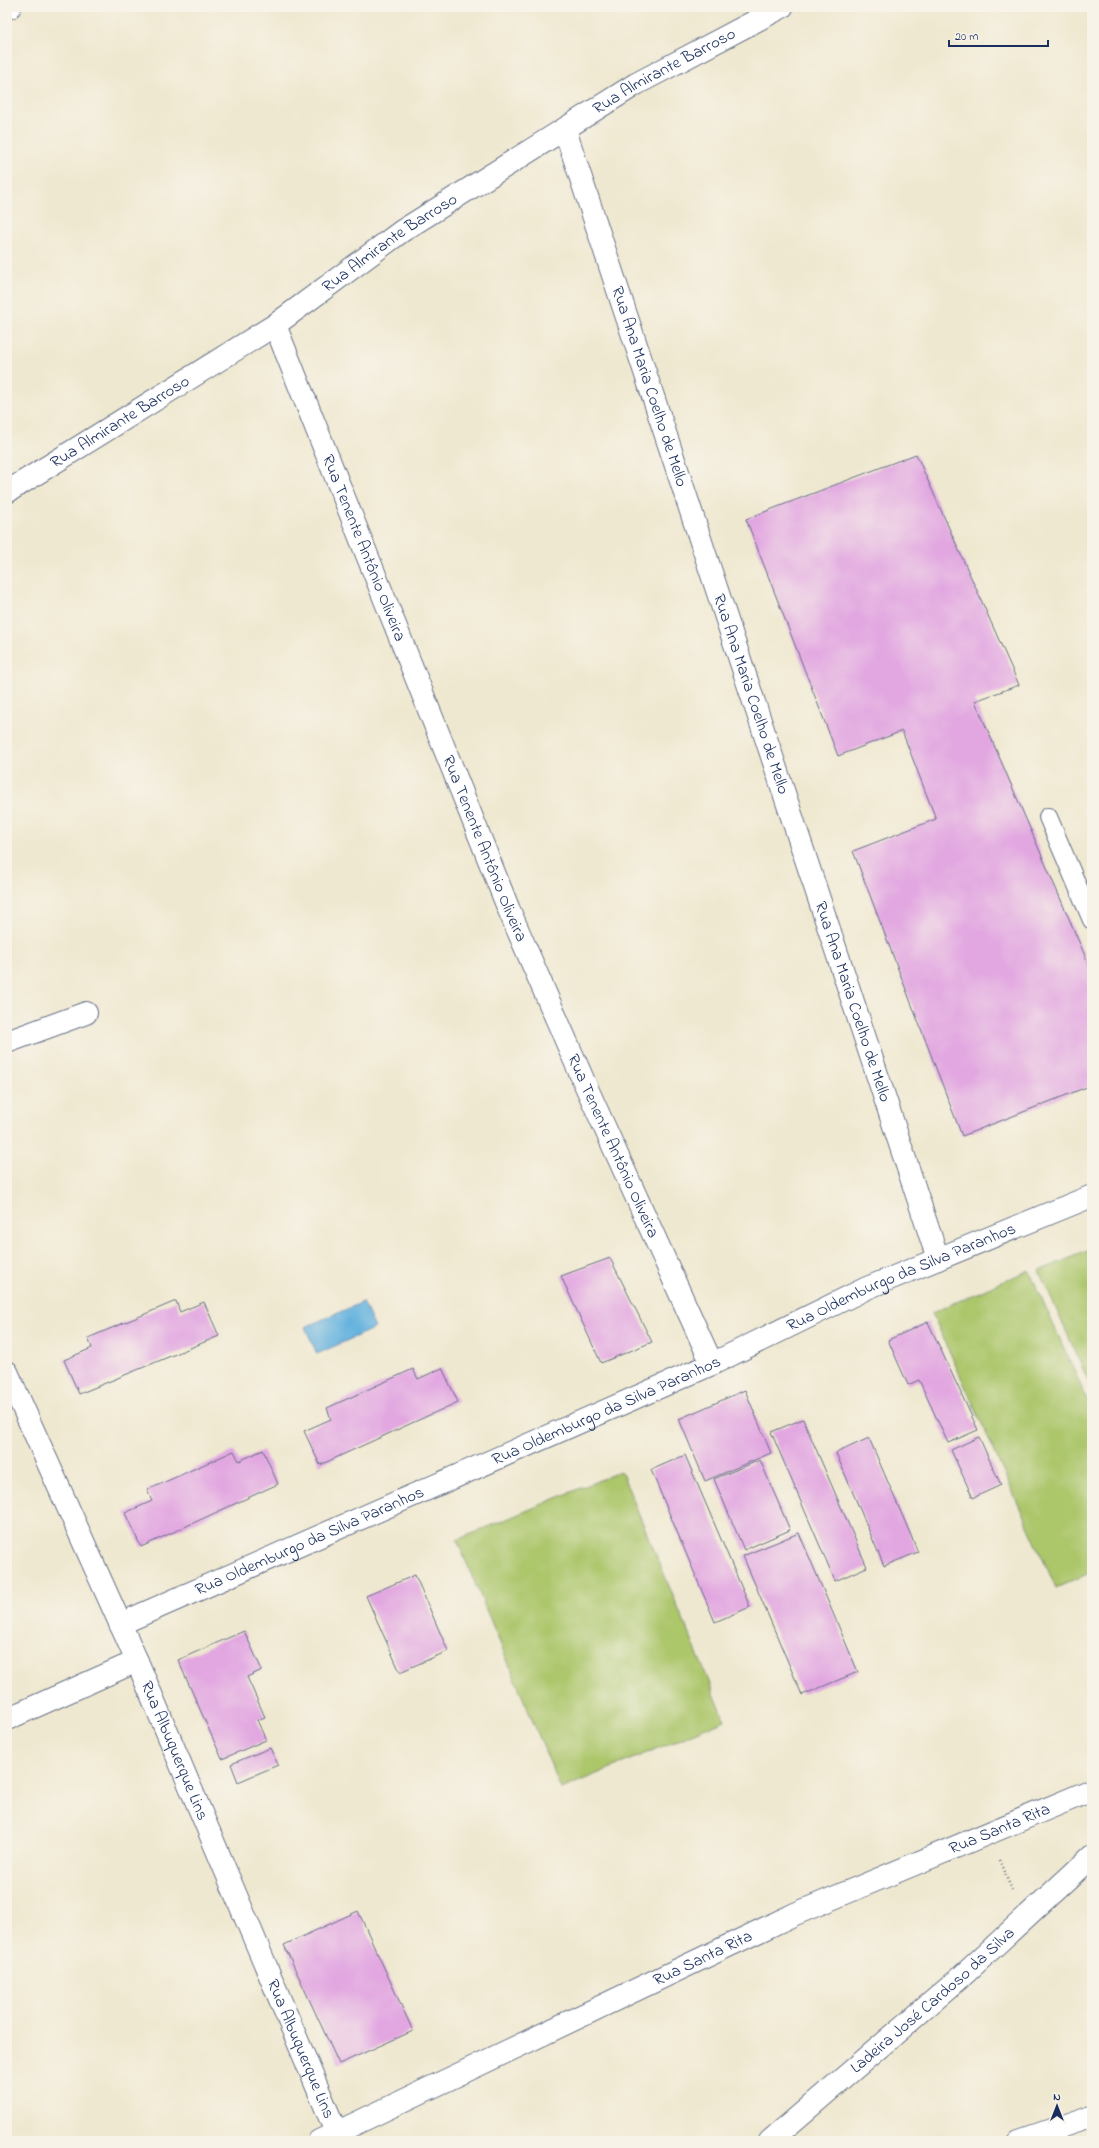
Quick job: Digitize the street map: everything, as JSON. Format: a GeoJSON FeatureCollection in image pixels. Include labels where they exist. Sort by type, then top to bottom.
{"type":"FeatureCollection","features":[{"type":"Feature","properties":{"kind":"street","name":"Rua Almirante Barroso"},"geometry":{"type":"LineString","coordinates":[[7,492],[275,325],[402,231],[636,84],[782,7]]}},
{"type":"Feature","properties":{"kind":"street","name":"Rua Ana Maria Coelho de Mello"},"geometry":{"type":"LineString","coordinates":[[565,130],[938,1259]]}},
{"type":"Feature","properties":{"kind":"street","name":"Rua Tenente Antônio Oliveira"},"geometry":{"type":"LineString","coordinates":[[275,325],[509,910],[588,1092],[712,1364]]}},
{"type":"Feature","properties":{"kind":"street"},"geometry":{"type":"LineString","coordinates":[[7,1042],[86,1014]]}},
{"type":"Feature","properties":{"kind":"street","name":"Rua Oldemburgo da Silva Paranhos"},"geometry":{"type":"LineString","coordinates":[[120,1624],[712,1364],[867,1288],[1092,1196]]}},
{"type":"Feature","properties":{"kind":"street","name":"Rua Albuquerque Lins"},"geometry":{"type":"LineString","coordinates":[[7,1372],[137,1661],[328,2136]]}},
{"type":"Feature","properties":{"kind":"street"},"geometry":{"type":"LineString","coordinates":[[7,1719],[137,1661]]}},
{"type":"Feature","properties":{"kind":"street","name":"Rua Santa Rita"},"geometry":{"type":"LineString","coordinates":[[328,2136],[795,1914],[1092,1790]]}},
{"type":"Feature","properties":{"kind":"street","name":"Ladeira José Cardoso da Silva"},"geometry":{"type":"LineString","coordinates":[[770,2141],[960,1978],[1092,1856]]}},
{"type":"Feature","properties":{"kind":"street"},"geometry":{"type":"LineString","coordinates":[[1019,2141],[1092,2116]]}},
{"type":"Feature","properties":{"kind":"lane"},"geometry":{"type":"LineString","coordinates":[[1048,817],[1092,920]]}},
{"type":"Feature","properties":{"kind":"path"},"geometry":{"type":"LineString","coordinates":[[988,1833],[1024,1918]]}},
{"type":"Feature","properties":{"kind":"green space"},"geometry":{"type":"Polygon","coordinates":[[[1092,1249],[1092,1389],[1039,1271],[1092,1249]]]}},
{"type":"Feature","properties":{"kind":"green space"},"geometry":{"type":"Polygon","coordinates":[[[1029,1270],[1092,1411],[1092,1572],[1056,1588],[932,1313],[1029,1270]]]}},
{"type":"Feature","properties":{"kind":"green space"},"geometry":{"type":"Polygon","coordinates":[[[621,1471],[725,1720],[561,1789],[457,1540],[621,1471]]]}},
{"type":"Feature","properties":{"kind":"water"},"geometry":{"type":"Polygon","coordinates":[[[363,1302],[375,1328],[317,1354],[305,1327],[363,1302]]]}},
{"type":"Feature","properties":{"kind":"building"},"geometry":{"type":"Polygon","coordinates":[[[916,454],[1019,685],[975,701],[1092,972],[1092,1085],[962,1136],[853,851],[936,819],[902,731],[838,756],[746,519],[916,454]]]}},
{"type":"Feature","properties":{"kind":"building"},"geometry":{"type":"Polygon","coordinates":[[[1092,881],[1092,899],[1086,884],[1092,881]]]}},
{"type":"Feature","properties":{"kind":"building"},"geometry":{"type":"Polygon","coordinates":[[[610,1258],[652,1342],[601,1363],[561,1276],[610,1258]]]}},
{"type":"Feature","properties":{"kind":"building"},"geometry":{"type":"Polygon","coordinates":[[[176,1301],[180,1312],[204,1302],[219,1336],[79,1394],[64,1360],[92,1348],[88,1338],[176,1301]]]}},
{"type":"Feature","properties":{"kind":"building"},"geometry":{"type":"Polygon","coordinates":[[[928,1322],[978,1430],[948,1443],[919,1380],[908,1385],[888,1340],[928,1322]]]}},
{"type":"Feature","properties":{"kind":"building"},"geometry":{"type":"Polygon","coordinates":[[[442,1368],[458,1402],[320,1465],[304,1431],[331,1419],[327,1408],[413,1369],[418,1379],[442,1368]]]}},
{"type":"Feature","properties":{"kind":"building"},"geometry":{"type":"Polygon","coordinates":[[[745,1390],[771,1453],[705,1481],[679,1419],[745,1390]]]}},
{"type":"Feature","properties":{"kind":"building"},"geometry":{"type":"Polygon","coordinates":[[[803,1419],[867,1567],[835,1581],[771,1432],[803,1419]]]}},
{"type":"Feature","properties":{"kind":"building"},"geometry":{"type":"Polygon","coordinates":[[[979,1437],[1001,1485],[973,1498],[951,1450],[979,1437]]]}},
{"type":"Feature","properties":{"kind":"building"},"geometry":{"type":"Polygon","coordinates":[[[869,1438],[918,1552],[884,1566],[836,1453],[869,1438]]]}},
{"type":"Feature","properties":{"kind":"building"},"geometry":{"type":"Polygon","coordinates":[[[263,1450],[278,1484],[141,1547],[125,1513],[152,1501],[147,1490],[234,1451],[239,1461],[263,1450]]]}},
{"type":"Feature","properties":{"kind":"building"},"geometry":{"type":"Polygon","coordinates":[[[685,1455],[750,1607],[715,1622],[651,1470],[685,1455]]]}},
{"type":"Feature","properties":{"kind":"building"},"geometry":{"type":"Polygon","coordinates":[[[760,1460],[790,1530],[744,1550],[714,1479],[760,1460]]]}},
{"type":"Feature","properties":{"kind":"building"},"geometry":{"type":"Polygon","coordinates":[[[799,1533],[858,1672],[802,1695],[743,1556],[799,1533]]]}},
{"type":"Feature","properties":{"kind":"building"},"geometry":{"type":"Polygon","coordinates":[[[415,1575],[448,1651],[400,1672],[366,1596],[415,1575]]]}},
{"type":"Feature","properties":{"kind":"building"},"geometry":{"type":"Polygon","coordinates":[[[244,1631],[262,1670],[247,1677],[265,1717],[257,1720],[266,1740],[222,1759],[178,1660],[244,1631]]]}},
{"type":"Feature","properties":{"kind":"building"},"geometry":{"type":"Polygon","coordinates":[[[270,1748],[278,1765],[238,1782],[231,1764],[270,1748]]]}},
{"type":"Feature","properties":{"kind":"building"},"geometry":{"type":"Polygon","coordinates":[[[358,1911],[413,2031],[339,2064],[284,1945],[358,1911]]]}}]}
